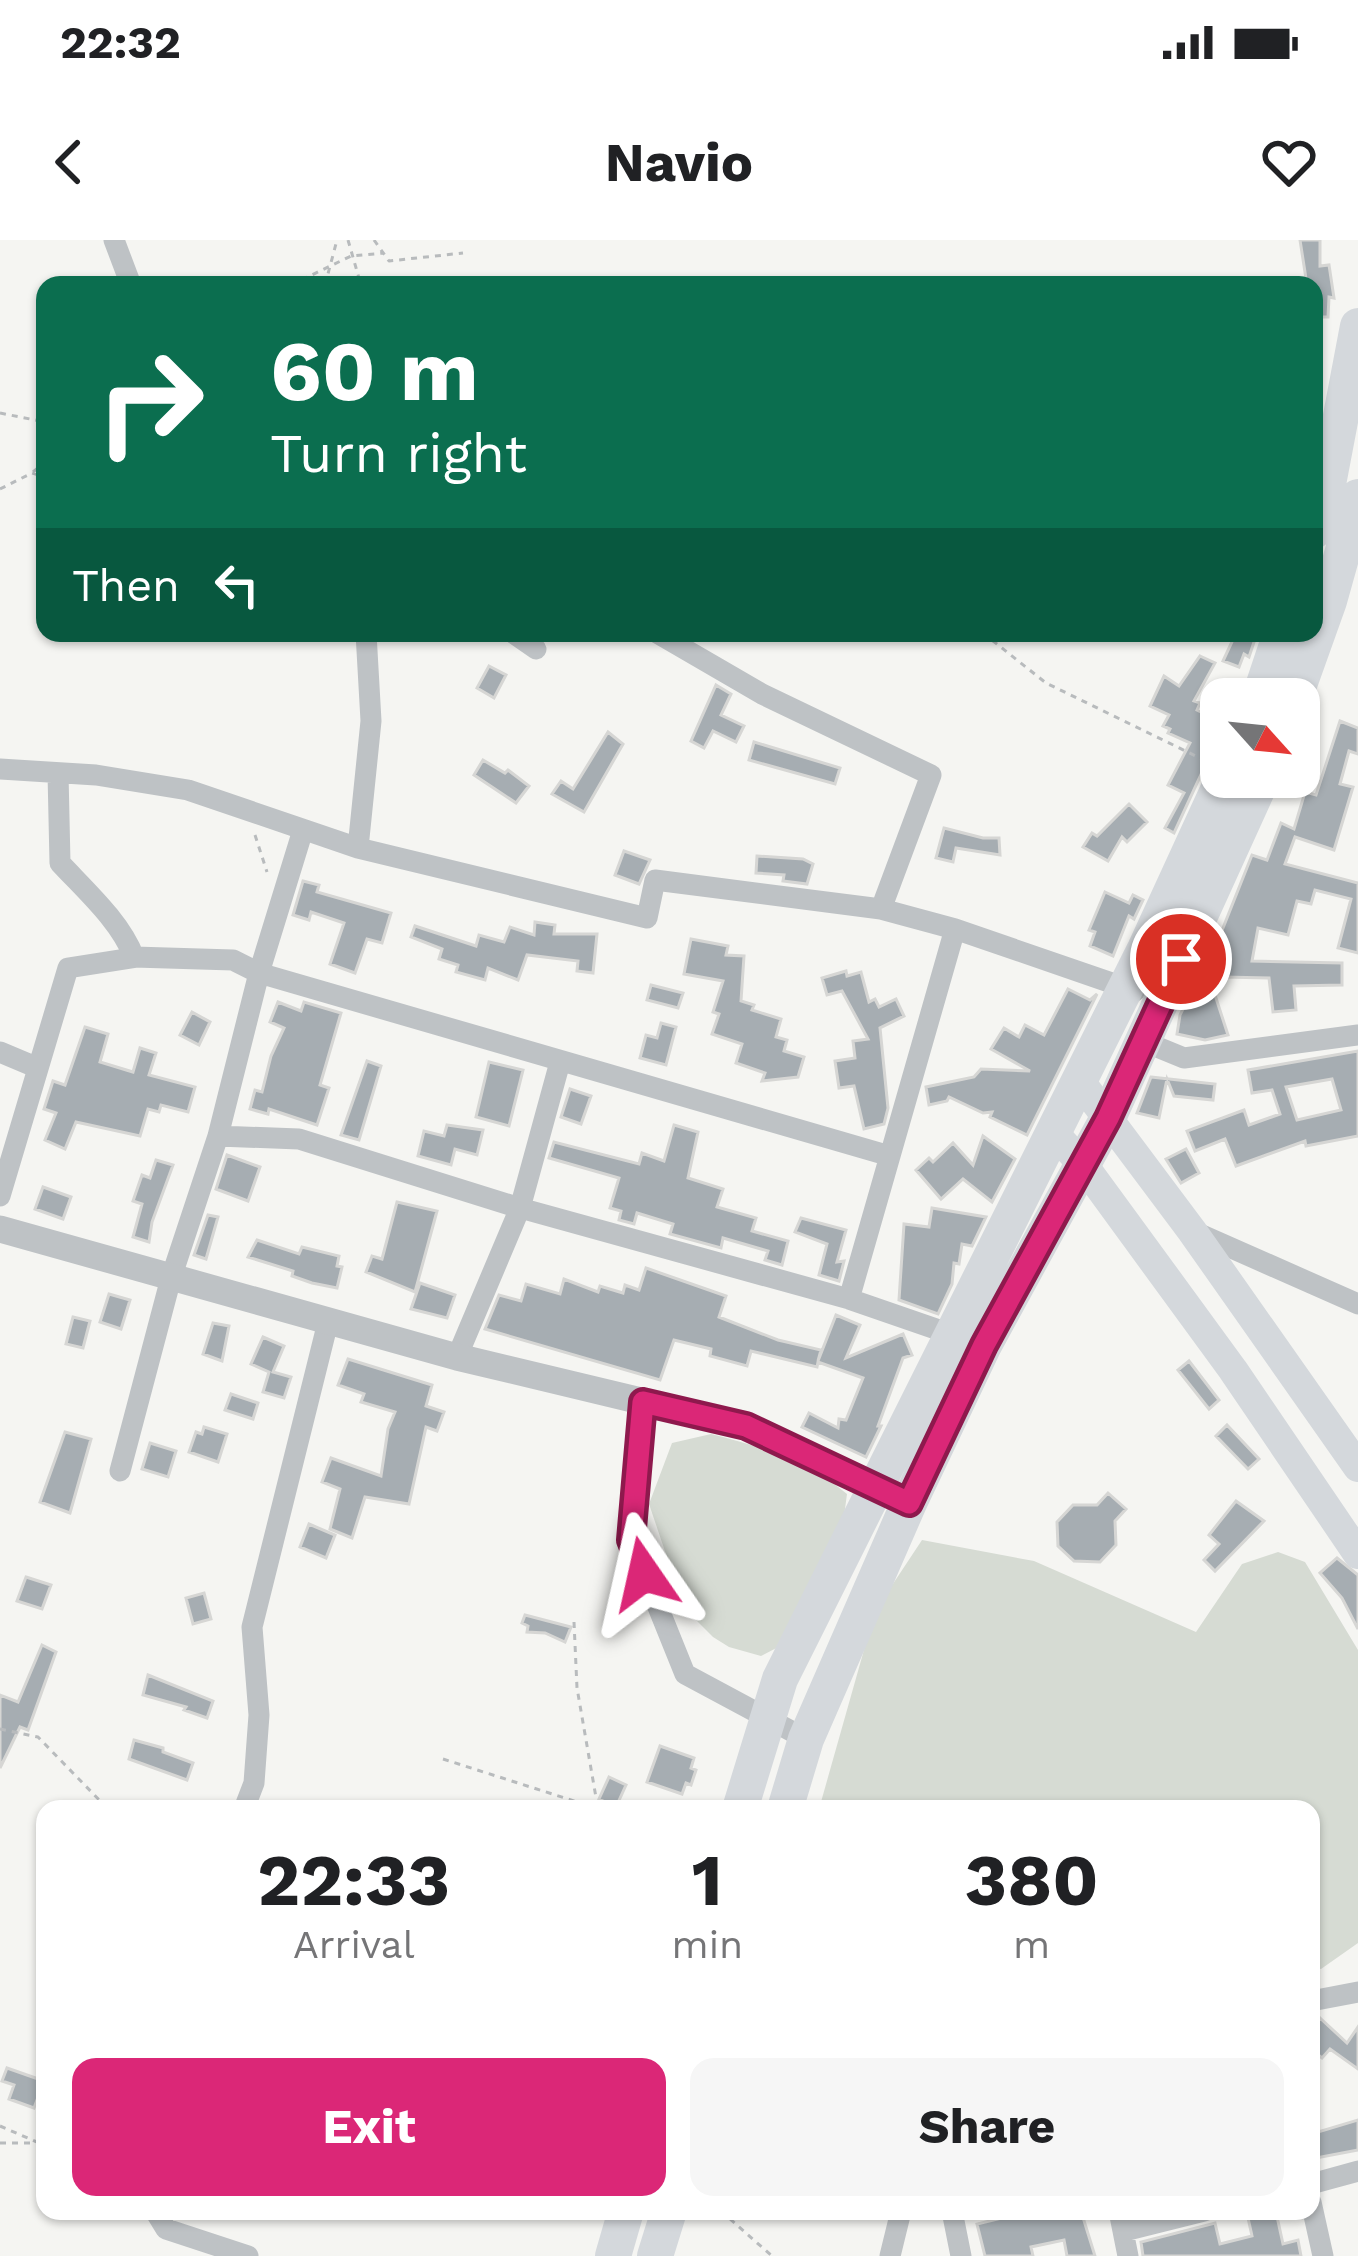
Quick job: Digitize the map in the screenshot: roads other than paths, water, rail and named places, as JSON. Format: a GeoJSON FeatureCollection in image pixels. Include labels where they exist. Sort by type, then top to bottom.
{"type":"FeatureCollection","features":[{"type":"Feature","properties":{"kind":"highway"},"geometry":{"type":"LineString","coordinates":[[1323,504],[1358,326]]}},
{"type":"Feature","properties":{"kind":"highway"},"geometry":{"type":"LineString","coordinates":[[1323,618],[1358,497]]}},
{"type":"Feature","properties":{"kind":"highway"},"geometry":{"type":"LineString","coordinates":[[1266,678],[1278,642]]}},
{"type":"Feature","properties":{"kind":"highway"},"geometry":{"type":"LineString","coordinates":[[1302,678],[1314,642]]}},
{"type":"Feature","properties":{"kind":"highway"},"geometry":{"type":"LineString","coordinates":[[743,1800],[781,1679],[892,1495],[968,1340],[1053,1132],[1126,987],[1202,798]]}},
{"type":"Feature","properties":{"kind":"highway"},"geometry":{"type":"LineString","coordinates":[[968,1340],[1084,1166],[1253,798]]}},
{"type":"Feature","properties":{"kind":"highway"},"geometry":{"type":"LineString","coordinates":[[788,1800],[892,1495]]}},
{"type":"Feature","properties":{"kind":"highway"},"geometry":{"type":"LineString","coordinates":[[614,2256],[624,2220]]}},
{"type":"Feature","properties":{"kind":"highway"},"geometry":{"type":"LineString","coordinates":[[655,2256],[666,2220]]}},
{"type":"Feature","properties":{"kind":"main road"},"geometry":{"type":"LineString","coordinates":[[1079,1080],[1358,1467]]}},
{"type":"Feature","properties":{"kind":"main road"},"geometry":{"type":"LineString","coordinates":[[1053,1132],[1084,1166],[1233,1370],[1358,1554]]}},
{"type":"Feature","properties":{"kind":"street"},"geometry":{"type":"LineString","coordinates":[[114,240],[128,276]]}},
{"type":"Feature","properties":{"kind":"street"},"geometry":{"type":"LineString","coordinates":[[358,848],[371,721],[367,642]]}},
{"type":"Feature","properties":{"kind":"street"},"geometry":{"type":"LineString","coordinates":[[526,642],[536,649]]}},
{"type":"Feature","properties":{"kind":"street"},"geometry":{"type":"LineString","coordinates":[[688,642],[819,724],[931,775],[880,909]]}},
{"type":"Feature","properties":{"kind":"street"},"geometry":{"type":"LineString","coordinates":[[0,769],[188,790],[358,848],[647,917],[655,880],[880,909],[955,929],[1161,1002]]}},
{"type":"Feature","properties":{"kind":"street"},"geometry":{"type":"LineString","coordinates":[[58,773],[60,863],[138,957]]}},
{"type":"Feature","properties":{"kind":"street"},"geometry":{"type":"LineString","coordinates":[[120,1472],[171,1278],[218,1136],[259,973],[303,830]]}},
{"type":"Feature","properties":{"kind":"street"},"geometry":{"type":"LineString","coordinates":[[848,1299],[955,929]]}},
{"type":"Feature","properties":{"kind":"street"},"geometry":{"type":"LineString","coordinates":[[0,1196],[68,968],[138,957],[232,960],[259,973],[890,1156]]}},
{"type":"Feature","properties":{"kind":"street"},"geometry":{"type":"LineString","coordinates":[[1145,1042],[1184,1058],[1358,1035]]}},
{"type":"Feature","properties":{"kind":"street"},"geometry":{"type":"LineString","coordinates":[[0,1052],[38,1068]]}},
{"type":"Feature","properties":{"kind":"street"},"geometry":{"type":"LineString","coordinates":[[457,1357],[520,1208],[560,1062]]}},
{"type":"Feature","properties":{"kind":"street"},"geometry":{"type":"LineString","coordinates":[[218,1136],[299,1139],[520,1208],[848,1299],[968,1340]]}},
{"type":"Feature","properties":{"kind":"street"},"geometry":{"type":"LineString","coordinates":[[0,1229],[457,1357],[746,1426],[892,1495]]}},
{"type":"Feature","properties":{"kind":"street"},"geometry":{"type":"LineString","coordinates":[[1192,1231],[1358,1304]]}},
{"type":"Feature","properties":{"kind":"street"},"geometry":{"type":"LineString","coordinates":[[247,1800],[254,1783],[260,1714],[251,1627],[328,1322]]}},
{"type":"Feature","properties":{"kind":"street"},"geometry":{"type":"LineString","coordinates":[[643,1402],[631,1540],[685,1674],[806,1738]]}},
{"type":"Feature","properties":{"kind":"street"},"geometry":{"type":"LineString","coordinates":[[1320,1985],[1358,1991]]}},
{"type":"Feature","properties":{"kind":"street"},"geometry":{"type":"LineString","coordinates":[[1320,1999],[1358,1991]]}},
{"type":"Feature","properties":{"kind":"street"},"geometry":{"type":"LineString","coordinates":[[1320,2182],[1358,2171]]}},
{"type":"Feature","properties":{"kind":"street"},"geometry":{"type":"LineString","coordinates":[[160,2220],[166,2230],[246,2256]]}},
{"type":"Feature","properties":{"kind":"street"},"geometry":{"type":"LineString","coordinates":[[890,2256],[899,2220]]}},
{"type":"Feature","properties":{"kind":"street"},"geometry":{"type":"LineString","coordinates":[[954,2220],[961,2256]]}},
{"type":"Feature","properties":{"kind":"street"},"geometry":{"type":"LineString","coordinates":[[1315,2220],[1323,2256]]}},
{"type":"Feature","properties":{"kind":"street"},"geometry":{"type":"LineString","coordinates":[[1122,2221],[1128,2256]]}}]}
